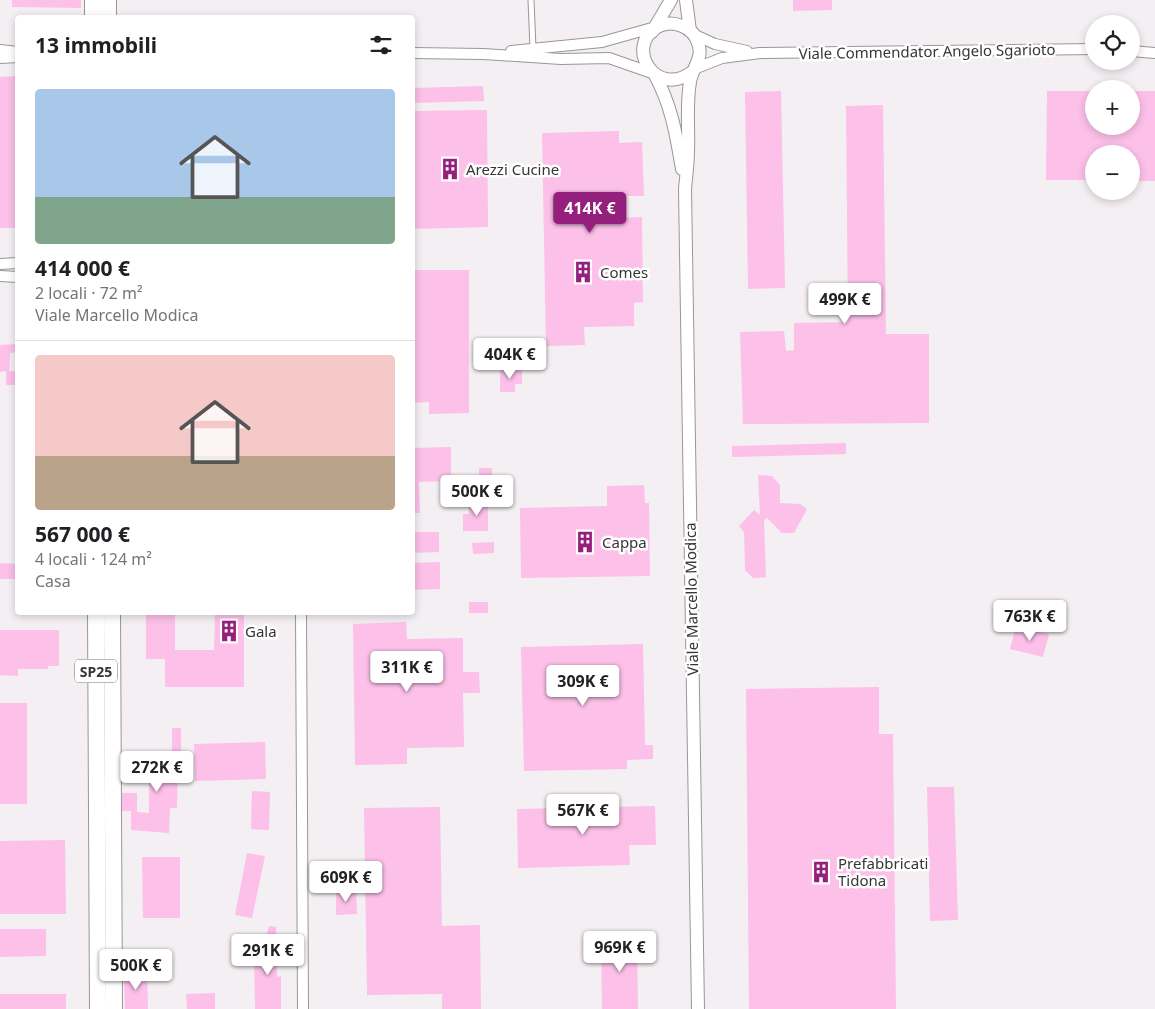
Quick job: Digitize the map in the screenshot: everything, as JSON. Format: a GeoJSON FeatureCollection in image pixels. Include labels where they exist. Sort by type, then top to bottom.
{"type":"FeatureCollection","features":[{"type":"Feature","properties":{"kind":"main road"},"geometry":{"type":"LineString","coordinates":[[93,0],[93,15]]}},
{"type":"Feature","properties":{"kind":"main road"},"geometry":{"type":"LineString","coordinates":[[108,0],[108,15]]}},
{"type":"Feature","properties":{"kind":"main road","name":"SP25"},"geometry":{"type":"LineString","coordinates":[[96,615],[98,1009]]}},
{"type":"Feature","properties":{"kind":"main road","name":"SP25"},"geometry":{"type":"LineString","coordinates":[[112,615],[114,1009]]}},
{"type":"Feature","properties":{"kind":"street"},"geometry":{"type":"LineString","coordinates":[[671,0],[658,25],[647,39],[644,53],[645,60],[667,97],[674,119],[685,189]]}},
{"type":"Feature","properties":{"kind":"street"},"geometry":{"type":"LineString","coordinates":[[685,189],[688,152],[688,98],[693,70],[700,52],[693,33],[686,0]]}},
{"type":"Feature","properties":{"kind":"street"},"geometry":{"type":"LineString","coordinates":[[483,54],[602,42],[658,25],[674,24],[727,48],[760,53]]}},
{"type":"Feature","properties":{"kind":"street","name":"Viale Commendator Angelo Sgarioto"},"geometry":{"type":"LineString","coordinates":[[760,53],[1085,49]]}},
{"type":"Feature","properties":{"kind":"street"},"geometry":{"type":"LineString","coordinates":[[0,50],[15,52]]}},
{"type":"Feature","properties":{"kind":"street"},"geometry":{"type":"LineString","coordinates":[[1140,52],[1155,53]]}},
{"type":"Feature","properties":{"kind":"street"},"geometry":{"type":"LineString","coordinates":[[415,53],[609,58],[670,80],[685,77],[693,70],[722,58],[760,53]]}},
{"type":"Feature","properties":{"kind":"street"},"geometry":{"type":"LineString","coordinates":[[0,58],[15,57]]}},
{"type":"Feature","properties":{"kind":"street","name":"Viale Marcello Modica"},"geometry":{"type":"LineString","coordinates":[[685,189],[698,1009]]}},
{"type":"Feature","properties":{"kind":"street"},"geometry":{"type":"LineString","coordinates":[[0,264],[15,263]]}},
{"type":"Feature","properties":{"kind":"street"},"geometry":{"type":"LineString","coordinates":[[0,276],[15,277]]}},
{"type":"Feature","properties":{"kind":"street"},"geometry":{"type":"LineString","coordinates":[[301,615],[303,1009]]}},
{"type":"Feature","properties":{"kind":"lane"},"geometry":{"type":"LineString","coordinates":[[531,0],[533,48]]}},
{"type":"Feature","properties":{"kind":"building"},"geometry":{"type":"Polygon","coordinates":[[[12,0],[81,0],[81,8],[12,7],[12,0]]]}},
{"type":"Feature","properties":{"kind":"building"},"geometry":{"type":"Polygon","coordinates":[[[793,0],[832,0],[832,10],[793,11],[793,0]]]}},
{"type":"Feature","properties":{"kind":"building"},"geometry":{"type":"Polygon","coordinates":[[[15,76],[15,228],[0,228],[0,77],[15,76]]]}},
{"type":"Feature","properties":{"kind":"building"},"geometry":{"type":"Polygon","coordinates":[[[483,86],[484,101],[415,103],[415,88],[483,86]]]}},
{"type":"Feature","properties":{"kind":"building"},"geometry":{"type":"Polygon","coordinates":[[[781,91],[785,288],[748,289],[745,92],[781,91]]]}},
{"type":"Feature","properties":{"kind":"building"},"geometry":{"type":"Polygon","coordinates":[[[1047,91],[1085,91],[1085,135],[1140,135],[1140,91],[1155,91],[1155,181],[1140,181],[1140,145],[1085,145],[1085,180],[1046,180],[1047,91]]]}},
{"type":"Feature","properties":{"kind":"building"},"geometry":{"type":"Polygon","coordinates":[[[883,105],[886,334],[929,334],[929,423],[743,424],[740,332],[784,331],[786,351],[794,350],[794,323],[848,322],[846,106],[883,105]]]}},
{"type":"Feature","properties":{"kind":"building","name":"Arezzi Cucine"},"geometry":{"type":"Polygon","coordinates":[[[487,110],[488,227],[415,229],[415,111],[487,110]]]}},
{"type":"Feature","properties":{"kind":"building","name":"Comes"},"geometry":{"type":"Polygon","coordinates":[[[619,131],[619,143],[642,142],[644,196],[621,196],[620,218],[642,217],[643,302],[634,303],[634,326],[584,327],[585,345],[546,346],[542,133],[619,131]]]}},
{"type":"Feature","properties":{"kind":"building"},"geometry":{"type":"Polygon","coordinates":[[[415,270],[469,270],[469,413],[429,414],[429,402],[415,403],[415,270]]]}},
{"type":"Feature","properties":{"kind":"building"},"geometry":{"type":"Polygon","coordinates":[[[15,344],[15,352],[10,353],[9,371],[15,371],[15,385],[6,385],[6,371],[0,372],[0,345],[15,344]]]}},
{"type":"Feature","properties":{"kind":"building"},"geometry":{"type":"Polygon","coordinates":[[[500,370],[522,370],[522,384],[515,384],[515,392],[500,392],[500,370]]]}},
{"type":"Feature","properties":{"kind":"building"},"geometry":{"type":"Polygon","coordinates":[[[846,443],[846,454],[732,457],[732,446],[846,443]]]}},
{"type":"Feature","properties":{"kind":"building"},"geometry":{"type":"Polygon","coordinates":[[[451,447],[451,481],[419,482],[420,513],[415,513],[415,448],[451,447]]]}},
{"type":"Feature","properties":{"kind":"building"},"geometry":{"type":"Polygon","coordinates":[[[479,468],[492,468],[492,496],[479,496],[479,468]]]}},
{"type":"Feature","properties":{"kind":"building"},"geometry":{"type":"Polygon","coordinates":[[[758,475],[772,476],[780,485],[780,503],[800,504],[807,509],[794,533],[782,533],[767,518],[764,520],[766,577],[753,578],[745,570],[744,532],[739,526],[754,510],[760,515],[758,475]]]}},
{"type":"Feature","properties":{"kind":"building","name":"Cappa"},"geometry":{"type":"Polygon","coordinates":[[[644,485],[645,503],[649,503],[650,576],[521,578],[520,508],[607,506],[607,486],[644,485]]]}},
{"type":"Feature","properties":{"kind":"building"},"geometry":{"type":"Polygon","coordinates":[[[468,501],[488,501],[488,531],[463,531],[463,514],[469,514],[468,501]]]}},
{"type":"Feature","properties":{"kind":"building"},"geometry":{"type":"Polygon","coordinates":[[[415,532],[439,532],[439,552],[415,553],[415,532]]]}},
{"type":"Feature","properties":{"kind":"building"},"geometry":{"type":"Polygon","coordinates":[[[494,542],[494,553],[473,554],[472,543],[494,542]]]}},
{"type":"Feature","properties":{"kind":"building"},"geometry":{"type":"Polygon","coordinates":[[[440,562],[440,589],[415,590],[415,563],[440,562]]]}},
{"type":"Feature","properties":{"kind":"building"},"geometry":{"type":"Polygon","coordinates":[[[0,563],[15,564],[15,579],[0,579],[0,563]]]}},
{"type":"Feature","properties":{"kind":"building"},"geometry":{"type":"Polygon","coordinates":[[[469,602],[488,602],[488,613],[469,613],[469,602]]]}},
{"type":"Feature","properties":{"kind":"building","name":"Gala"},"geometry":{"type":"Polygon","coordinates":[[[146,615],[175,615],[175,650],[214,650],[215,615],[244,615],[244,687],[165,687],[165,659],[146,659],[146,615]]]}},
{"type":"Feature","properties":{"kind":"building"},"geometry":{"type":"Polygon","coordinates":[[[406,622],[407,639],[463,638],[463,672],[479,672],[480,693],[463,693],[464,747],[407,748],[407,764],[355,765],[353,624],[406,622]]]}},
{"type":"Feature","properties":{"kind":"building"},"geometry":{"type":"Polygon","coordinates":[[[1016,626],[1049,634],[1043,657],[1010,649],[1016,626]]]}},
{"type":"Feature","properties":{"kind":"building"},"geometry":{"type":"Polygon","coordinates":[[[0,630],[59,630],[59,666],[48,666],[48,669],[18,669],[18,676],[0,675],[0,630]]]}},
{"type":"Feature","properties":{"kind":"building"},"geometry":{"type":"Polygon","coordinates":[[[643,644],[645,745],[653,745],[653,759],[627,760],[627,769],[524,771],[521,647],[643,644]]]}},
{"type":"Feature","properties":{"kind":"building","name":"Prefabbricati Tidona"},"geometry":{"type":"Polygon","coordinates":[[[879,687],[879,734],[893,734],[896,1009],[749,1009],[746,689],[879,687]]]}},
{"type":"Feature","properties":{"kind":"building"},"geometry":{"type":"Polygon","coordinates":[[[0,703],[27,703],[27,804],[0,804],[0,703]]]}},
{"type":"Feature","properties":{"kind":"building"},"geometry":{"type":"Polygon","coordinates":[[[172,728],[181,728],[181,763],[178,763],[177,808],[170,808],[169,833],[131,830],[131,811],[121,811],[122,793],[137,793],[137,812],[149,813],[149,783],[144,783],[144,763],[172,763],[172,728]]]}},
{"type":"Feature","properties":{"kind":"building"},"geometry":{"type":"Polygon","coordinates":[[[265,742],[266,779],[195,781],[194,744],[265,742]]]}},
{"type":"Feature","properties":{"kind":"building"},"geometry":{"type":"Polygon","coordinates":[[[927,787],[954,787],[958,920],[930,921],[927,787]]]}},
{"type":"Feature","properties":{"kind":"building"},"geometry":{"type":"Polygon","coordinates":[[[252,791],[270,792],[269,830],[251,829],[252,791]]]}},
{"type":"Feature","properties":{"kind":"building"},"geometry":{"type":"Polygon","coordinates":[[[655,806],[656,845],[629,845],[630,865],[518,868],[517,809],[655,806]]]}},
{"type":"Feature","properties":{"kind":"building"},"geometry":{"type":"Polygon","coordinates":[[[440,807],[442,926],[480,925],[481,1009],[442,1009],[442,994],[367,995],[364,808],[440,807]]]}},
{"type":"Feature","properties":{"kind":"building"},"geometry":{"type":"Polygon","coordinates":[[[65,840],[66,914],[0,914],[0,841],[65,840]]]}},
{"type":"Feature","properties":{"kind":"building"},"geometry":{"type":"Polygon","coordinates":[[[247,853],[265,856],[252,918],[235,915],[247,853]]]}},
{"type":"Feature","properties":{"kind":"building"},"geometry":{"type":"Polygon","coordinates":[[[142,857],[180,857],[180,918],[143,918],[142,857]]]}},
{"type":"Feature","properties":{"kind":"building"},"geometry":{"type":"Polygon","coordinates":[[[356,890],[357,914],[336,915],[336,891],[356,890]]]}},
{"type":"Feature","properties":{"kind":"building"},"geometry":{"type":"Polygon","coordinates":[[[269,926],[276,927],[277,977],[281,976],[281,1009],[255,1009],[254,959],[261,959],[269,926]]]}},
{"type":"Feature","properties":{"kind":"building"},"geometry":{"type":"Polygon","coordinates":[[[0,929],[46,929],[46,956],[0,957],[0,929]]]}},
{"type":"Feature","properties":{"kind":"building"},"geometry":{"type":"Polygon","coordinates":[[[601,937],[637,937],[638,1009],[602,1009],[601,937]]]}},
{"type":"Feature","properties":{"kind":"building"},"geometry":{"type":"Polygon","coordinates":[[[147,972],[148,1009],[125,1009],[124,979],[130,979],[130,973],[147,972]]]}},
{"type":"Feature","properties":{"kind":"building"},"geometry":{"type":"Polygon","coordinates":[[[215,993],[215,1009],[187,1009],[186,994],[215,993]]]}},
{"type":"Feature","properties":{"kind":"building"},"geometry":{"type":"Polygon","coordinates":[[[0,994],[66,994],[66,1009],[0,1009],[0,994]]]}},
{"type":"Feature","properties":{"kind":"place","name":"Arezzi Cucine"},"geometry":{"type":"Point","coordinates":[450,169]}},
{"type":"Feature","properties":{"kind":"place","name":"Comes"},"geometry":{"type":"Point","coordinates":[583,272]}},
{"type":"Feature","properties":{"kind":"place","name":"Cappa"},"geometry":{"type":"Point","coordinates":[585,542]}},
{"type":"Feature","properties":{"kind":"place","name":"Gala"},"geometry":{"type":"Point","coordinates":[229,631]}},
{"type":"Feature","properties":{"kind":"place","name":"Prefabbricati Tidona"},"geometry":{"type":"Point","coordinates":[821,872]}}]}
